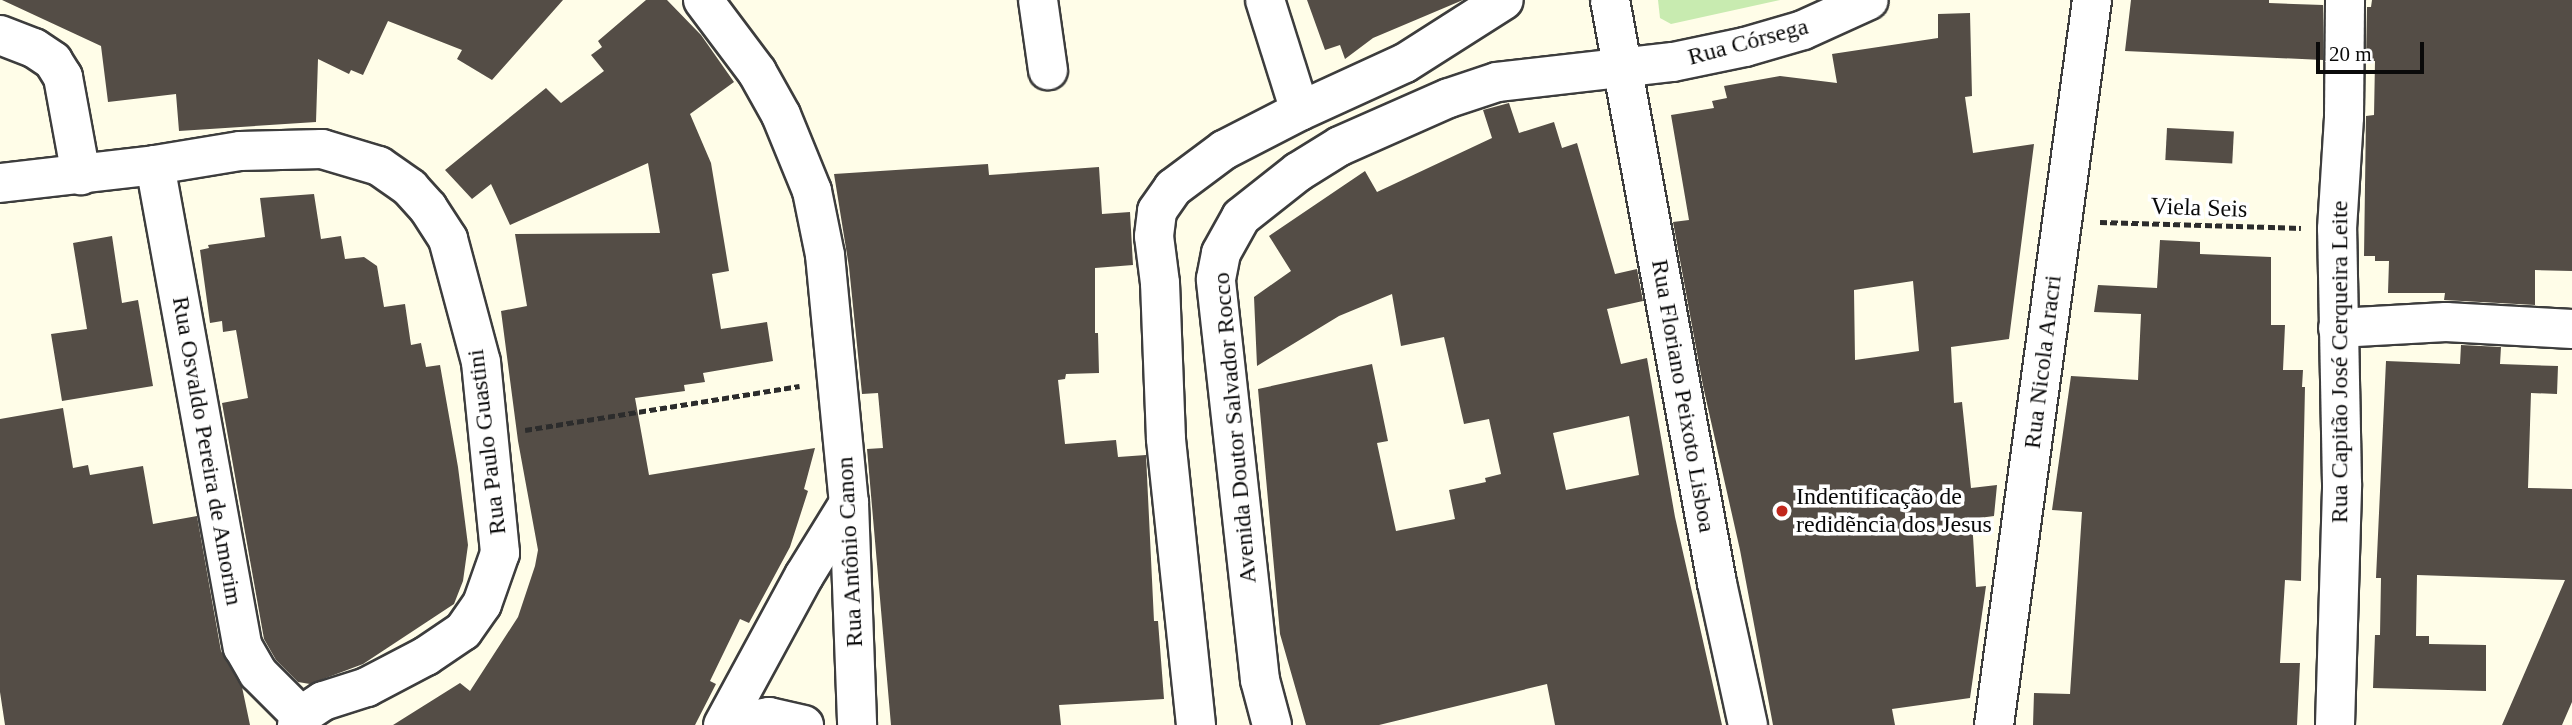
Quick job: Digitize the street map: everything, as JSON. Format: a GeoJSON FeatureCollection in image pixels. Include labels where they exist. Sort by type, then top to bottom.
{"type":"FeatureCollection","features":[{"type":"Feature","properties":{"kind":"street","name":"Rua Antônio Canon"},"geometry":{"type":"LineString","coordinates":[[703,0],[757,72],[781,115],[812,191],[825,255],[849,503],[857,725]]}},
{"type":"Feature","properties":{"kind":"street"},"geometry":{"type":"LineString","coordinates":[[1038,0],[1048,70]]}},
{"type":"Feature","properties":{"kind":"street"},"geometry":{"type":"LineString","coordinates":[[1265,0],[1300,111]]}},
{"type":"Feature","properties":{"kind":"street"},"geometry":{"type":"LineString","coordinates":[[1196,725],[1166,439],[1160,282],[1154,236],[1157,211],[1172,188],[1199,167],[1300,111],[1405,62],[1504,0]]}},
{"type":"Feature","properties":{"kind":"street","name":"Rua Floriano Peixoto Lisboa"},"geometry":{"type":"LineString","coordinates":[[1610,0],[1717,583],[1748,725]]}},
{"type":"Feature","properties":{"kind":"street","name":"Rua Córsega"},"geometry":{"type":"LineString","coordinates":[[1623,65],[1673,62],[1745,47],[1803,30],[1869,0]]}},
{"type":"Feature","properties":{"kind":"street","name":"Rua Nicola Aracri"},"geometry":{"type":"LineString","coordinates":[[1994,725],[2092,0]]}},
{"type":"Feature","properties":{"kind":"street","name":"Rua Capitão José Cerqueira Leite"},"geometry":{"type":"LineString","coordinates":[[2335,725],[2342,484],[2337,229],[2344,117],[2345,0]]}},
{"type":"Feature","properties":{"kind":"street"},"geometry":{"type":"LineString","coordinates":[[0,35],[34,48],[53,61],[63,77],[81,175]]}},
{"type":"Feature","properties":{"kind":"street","name":"Avenida Doutor Salvador Rocco"},"geometry":{"type":"LineString","coordinates":[[1272,725],[1260,680],[1222,337],[1216,278],[1221,253],[1241,217],[1298,172],[1339,146],[1449,98],[1497,82],[1623,65]]}},
{"type":"Feature","properties":{"kind":"street","name":"Rua Paulo Guastini"},"geometry":{"type":"LineString","coordinates":[[0,183],[81,175],[240,151],[322,149],[379,166],[410,188],[428,208],[448,239],[481,362],[500,553],[482,604],[463,631],[426,656],[367,687],[323,701],[299,720]]}},
{"type":"Feature","properties":{"kind":"street","name":"Rua Osvaldo Pereira de Amorim"},"geometry":{"type":"LineString","coordinates":[[155,165],[243,648],[267,683],[299,720]]}},
{"type":"Feature","properties":{"kind":"street"},"geometry":{"type":"LineString","coordinates":[[2338,328],[2446,322],[2572,329]]}},
{"type":"Feature","properties":{"kind":"street"},"geometry":{"type":"LineString","coordinates":[[724,725],[792,597],[849,503]]}},
{"type":"Feature","properties":{"kind":"street"},"geometry":{"type":"LineString","coordinates":[[724,725],[769,717],[804,725]]}},
{"type":"Feature","properties":{"kind":"path","name":"Viela Seis"},"geometry":{"type":"LineString","coordinates":[[2061,221],[2337,229]]}},
{"type":"Feature","properties":{"kind":"path"},"geometry":{"type":"LineString","coordinates":[[489,436],[838,379]]}},
{"type":"Feature","properties":{"kind":"green space"},"geometry":{"type":"Polygon","coordinates":[[[1658,0],[1780,0],[1671,24],[1660,18],[1658,0]]]}},
{"type":"Feature","properties":{"kind":"building"},"geometry":{"type":"Polygon","coordinates":[[[2,0],[563,0],[492,80],[457,59],[462,50],[388,21],[363,75],[351,70],[349,74],[318,59],[316,122],[179,131],[176,94],[108,102],[101,46],[2,0]]]}},
{"type":"Feature","properties":{"kind":"building"},"geometry":{"type":"Polygon","coordinates":[[[646,0],[667,0],[701,35],[734,82],[690,114],[711,163],[729,271],[712,274],[721,329],[767,322],[773,361],[703,373],[705,382],[684,385],[685,391],[635,398],[649,475],[815,448],[804,489],[808,491],[790,547],[749,623],[740,619],[710,681],[716,684],[695,725],[393,725],[460,683],[470,691],[518,617],[535,566],[538,550],[518,441],[501,311],[527,306],[515,234],[660,233],[648,163],[510,225],[491,184],[472,199],[445,170],[546,88],[561,103],[604,71],[591,55],[602,47],[598,41],[646,0]]]}},
{"type":"Feature","properties":{"kind":"building"},"geometry":{"type":"Polygon","coordinates":[[[1307,0],[1463,0],[1373,38],[1345,59],[1340,45],[1325,50],[1307,0]]]}},
{"type":"Feature","properties":{"kind":"building"},"geometry":{"type":"Polygon","coordinates":[[[2131,0],[2269,0],[2269,3],[2323,5],[2323,60],[2125,51],[2131,0]]]}},
{"type":"Feature","properties":{"kind":"building"},"geometry":{"type":"Polygon","coordinates":[[[2372,0],[2572,0],[2572,271],[2535,270],[2535,305],[2444,300],[2445,293],[2388,293],[2389,261],[2375,261],[2375,256],[2364,256],[2366,116],[2374,115],[2375,61],[2366,61],[2367,7],[2371,7],[2372,0]]]}},
{"type":"Feature","properties":{"kind":"building"},"geometry":{"type":"Polygon","coordinates":[[[1970,13],[1972,96],[1965,97],[1973,153],[2034,144],[2009,339],[1951,347],[1954,403],[1962,402],[1971,488],[1997,485],[1994,516],[1972,519],[1976,587],[1986,586],[1970,698],[1892,709],[1895,725],[1773,725],[1740,550],[1703,386],[1673,222],[1689,220],[1671,115],[1714,108],[1712,101],[1727,98],[1724,86],[1780,76],[1837,83],[1832,54],[1938,38],[1938,14],[1970,13]],[[1913,281],[1854,290],[1855,360],[1919,351],[1913,281]]]}},
{"type":"Feature","properties":{"kind":"building"},"geometry":{"type":"Polygon","coordinates":[[[1509,103],[1519,133],[1554,122],[1562,148],[1577,143],[1615,274],[1637,269],[1643,301],[1607,309],[1621,364],[1647,358],[1675,517],[1722,725],[1555,725],[1547,684],[1379,725],[1306,725],[1280,634],[1258,389],[1372,364],[1388,441],[1377,443],[1396,531],[1455,519],[1449,490],[1486,482],[1485,478],[1501,474],[1489,419],[1464,424],[1444,337],[1401,346],[1392,294],[1339,316],[1257,366],[1254,297],[1291,271],[1269,236],[1365,171],[1377,192],[1492,138],[1483,110],[1509,103]],[[1629,416],[1553,433],[1566,490],[1639,475],[1629,416]]]}},
{"type":"Feature","properties":{"kind":"building"},"geometry":{"type":"Polygon","coordinates":[[[2167,128],[2234,132],[2232,163],[2165,160],[2167,128]]]}},
{"type":"Feature","properties":{"kind":"building"},"geometry":{"type":"Polygon","coordinates":[[[988,164],[989,175],[1099,167],[1102,214],[1130,212],[1133,265],[1095,268],[1095,333],[1098,333],[1099,373],[1066,374],[1065,379],[1058,380],[1065,444],[1116,440],[1118,457],[1146,455],[1154,621],[1158,621],[1164,699],[1059,705],[1061,725],[891,725],[867,449],[883,448],[878,393],[862,394],[849,267],[834,174],[988,164]]]}},
{"type":"Feature","properties":{"kind":"building"},"geometry":{"type":"Polygon","coordinates":[[[314,194],[321,239],[341,236],[345,259],[364,257],[377,266],[384,307],[405,304],[411,345],[421,343],[426,367],[440,365],[458,467],[468,545],[463,581],[454,604],[363,664],[310,684],[298,682],[276,660],[264,639],[222,403],[248,398],[236,330],[223,332],[222,321],[210,323],[200,250],[209,248],[208,245],[265,237],[260,198],[314,194]]]}},
{"type":"Feature","properties":{"kind":"building"},"geometry":{"type":"Polygon","coordinates":[[[112,236],[122,303],[138,300],[153,386],[62,401],[51,334],[87,329],[73,243],[112,236]]]}},
{"type":"Feature","properties":{"kind":"building"},"geometry":{"type":"Polygon","coordinates":[[[2160,240],[2200,242],[2200,254],[2271,257],[2271,325],[2285,325],[2283,370],[2303,370],[2302,387],[2305,387],[2301,581],[2285,580],[2280,663],[2300,663],[2297,725],[2033,725],[2034,693],[2070,694],[2082,512],[2052,510],[2071,376],[2138,380],[2141,314],[2094,312],[2098,285],[2157,288],[2160,240]]]}},
{"type":"Feature","properties":{"kind":"building"},"geometry":{"type":"Polygon","coordinates":[[[2461,345],[2501,347],[2500,364],[2558,366],[2557,394],[2531,393],[2528,488],[2572,489],[2572,702],[2562,725],[2502,725],[2565,580],[2417,575],[2416,636],[2429,636],[2429,644],[2486,645],[2486,691],[2373,688],[2375,635],[2380,635],[2381,578],[2376,578],[2386,361],[2460,364],[2461,345]]]}},
{"type":"Feature","properties":{"kind":"building"},"geometry":{"type":"Polygon","coordinates":[[[63,408],[73,468],[88,465],[90,475],[143,466],[153,524],[197,516],[221,651],[242,687],[250,725],[5,725],[0,692],[0,419],[63,408]]]}},
{"type":"Feature","properties":{"kind":"place","name":"Indentificação de redidẽncia dos Jesus"},"geometry":{"type":"Point","coordinates":[1782,511]}}]}
